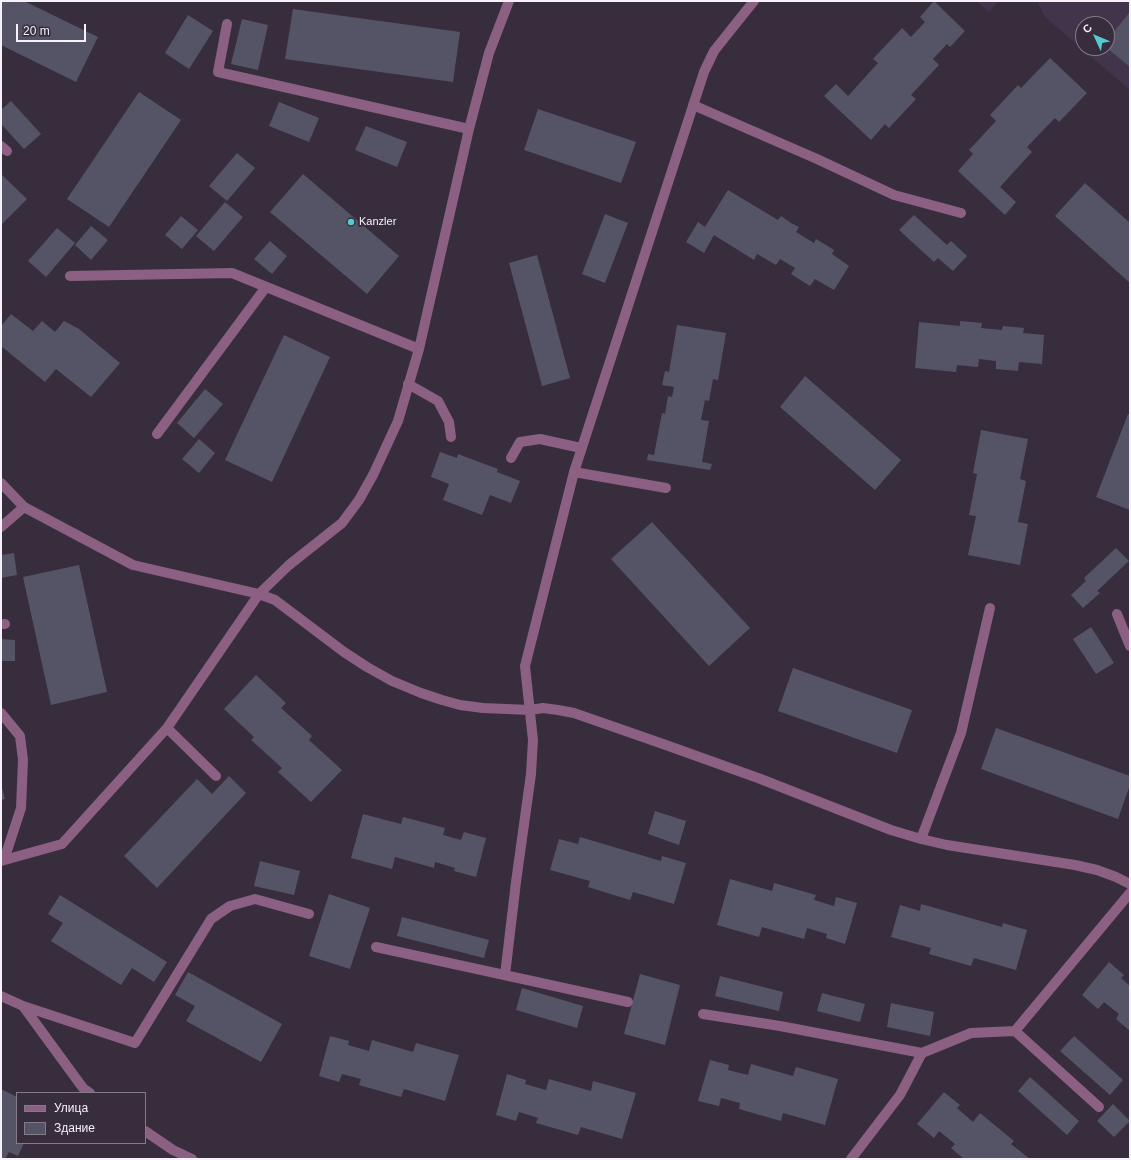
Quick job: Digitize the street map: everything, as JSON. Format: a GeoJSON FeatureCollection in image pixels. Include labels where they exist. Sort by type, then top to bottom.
{"type":"FeatureCollection","features":[{"type":"Feature","properties":{"kind":"street"},"geometry":{"type":"LineString","coordinates":[[3,861],[62,844],[167,728],[259,594],[289,565],[342,523],[359,500],[373,475],[398,421],[419,348],[469,130],[489,53],[509,1]]}},
{"type":"Feature","properties":{"kind":"street"},"geometry":{"type":"LineString","coordinates":[[505,975],[531,774],[533,740],[525,666],[574,472],[704,72],[714,51],[754,1]]}},
{"type":"Feature","properties":{"kind":"street"},"geometry":{"type":"LineString","coordinates":[[227,24],[218,72],[469,130]]}},
{"type":"Feature","properties":{"kind":"street"},"geometry":{"type":"LineString","coordinates":[[693,105],[817,159],[894,195],[962,213]]}},
{"type":"Feature","properties":{"kind":"street"},"geometry":{"type":"LineString","coordinates":[[70,276],[232,273],[419,348]]}},
{"type":"Feature","properties":{"kind":"street"},"geometry":{"type":"LineString","coordinates":[[157,434],[266,287]]}},
{"type":"Feature","properties":{"kind":"street"},"geometry":{"type":"LineString","coordinates":[[408,384],[438,401],[449,422],[451,437]]}},
{"type":"Feature","properties":{"kind":"street"},"geometry":{"type":"LineString","coordinates":[[512,458],[520,442],[540,439],[582,448]]}},
{"type":"Feature","properties":{"kind":"street"},"geometry":{"type":"LineString","coordinates":[[574,472],[666,488]]}},
{"type":"Feature","properties":{"kind":"street"},"geometry":{"type":"LineString","coordinates":[[1,484],[24,507],[133,565],[259,594],[275,600],[344,652],[367,667],[392,681],[416,691],[460,705],[483,708],[530,710],[543,708],[574,713],[758,778],[891,830],[920,839],[947,845],[1075,864],[1097,870],[1130,884]]}},
{"type":"Feature","properties":{"kind":"street"},"geometry":{"type":"LineString","coordinates":[[1,527],[24,507]]}},
{"type":"Feature","properties":{"kind":"street"},"geometry":{"type":"LineString","coordinates":[[920,839],[961,733],[990,608]]}},
{"type":"Feature","properties":{"kind":"street"},"geometry":{"type":"LineString","coordinates":[[1117,614],[1130,646]]}},
{"type":"Feature","properties":{"kind":"street"},"geometry":{"type":"LineString","coordinates":[[1,713],[20,736],[23,760],[21,808],[3,861]]}},
{"type":"Feature","properties":{"kind":"street"},"geometry":{"type":"LineString","coordinates":[[167,728],[216,776]]}},
{"type":"Feature","properties":{"kind":"street"},"geometry":{"type":"LineString","coordinates":[[1015,1032],[1130,893]]}},
{"type":"Feature","properties":{"kind":"street"},"geometry":{"type":"LineString","coordinates":[[1,996],[23,1006],[135,1043],[211,919],[230,906],[255,898],[309,914]]}},
{"type":"Feature","properties":{"kind":"street"},"geometry":{"type":"LineString","coordinates":[[376,947],[628,1002]]}},
{"type":"Feature","properties":{"kind":"street"},"geometry":{"type":"LineString","coordinates":[[23,1006],[83,1088],[89,1092]]}},
{"type":"Feature","properties":{"kind":"street"},"geometry":{"type":"LineString","coordinates":[[702,1014],[780,1026],[922,1052],[971,1033],[1015,1032],[1099,1107]]}},
{"type":"Feature","properties":{"kind":"street"},"geometry":{"type":"LineString","coordinates":[[852,1159],[900,1095],[922,1052]]}},
{"type":"Feature","properties":{"kind":"street"},"geometry":{"type":"LineString","coordinates":[[146,1132],[173,1150],[192,1159]]}},
{"type":"Feature","properties":{"kind":"shaded area"},"geometry":{"type":"Polygon","coordinates":[[[976,1],[998,1],[989,12],[976,1]]]}},
{"type":"Feature","properties":{"kind":"shaded area"},"geometry":{"type":"Polygon","coordinates":[[[1037,1],[1130,1],[1130,90],[1090,56],[1115,56],[1115,16],[1075,16],[1075,43],[1045,17],[1037,1]]]}},
{"type":"Feature","properties":{"kind":"building"},"geometry":{"type":"Polygon","coordinates":[[[1,1],[24,1],[98,37],[76,82],[1,45],[1,1]]]}},
{"type":"Feature","properties":{"kind":"building"},"geometry":{"type":"Polygon","coordinates":[[[934,1],[965,31],[950,47],[947,44],[933,59],[939,65],[911,95],[916,99],[889,128],[885,124],[871,140],[824,96],[836,84],[848,96],[878,63],[873,59],[902,28],[911,37],[925,22],[920,17],[934,1]]]}},
{"type":"Feature","properties":{"kind":"building"},"geometry":{"type":"Polygon","coordinates":[[[293,9],[460,32],[453,82],[285,59],[293,9]]]}},
{"type":"Feature","properties":{"kind":"building"},"geometry":{"type":"Polygon","coordinates":[[[1130,12],[1130,67],[1115,55],[1115,30],[1130,12]]]}},
{"type":"Feature","properties":{"kind":"building"},"geometry":{"type":"Polygon","coordinates":[[[188,15],[213,31],[189,69],[165,53],[188,15]]]}},
{"type":"Feature","properties":{"kind":"building"},"geometry":{"type":"Polygon","coordinates":[[[242,19],[268,25],[258,70],[231,64],[242,19]]]}},
{"type":"Feature","properties":{"kind":"building"},"geometry":{"type":"Polygon","coordinates":[[[1050,58],[1087,93],[1059,122],[1055,118],[1027,147],[1032,152],[1000,187],[1016,202],[1005,215],[958,171],[973,154],[969,150],[996,121],[990,115],[1018,85],[1021,88],[1050,58]]]}},
{"type":"Feature","properties":{"kind":"building"},"geometry":{"type":"Polygon","coordinates":[[[139,92],[181,120],[109,227],[67,199],[139,92]]]}},
{"type":"Feature","properties":{"kind":"building"},"geometry":{"type":"Polygon","coordinates":[[[11,101],[41,134],[24,149],[1,124],[1,110],[11,101]]]}},
{"type":"Feature","properties":{"kind":"building"},"geometry":{"type":"Polygon","coordinates":[[[279,102],[319,118],[309,142],[269,126],[279,102]]]}},
{"type":"Feature","properties":{"kind":"building"},"geometry":{"type":"Polygon","coordinates":[[[538,109],[636,142],[621,183],[524,150],[538,109]]]}},
{"type":"Feature","properties":{"kind":"building"},"geometry":{"type":"Polygon","coordinates":[[[366,126],[407,142],[397,167],[355,150],[366,126]]]}},
{"type":"Feature","properties":{"kind":"building"},"geometry":{"type":"Polygon","coordinates":[[[237,153],[255,168],[227,201],[209,186],[237,153]]]}},
{"type":"Feature","properties":{"kind":"building"},"geometry":{"type":"Polygon","coordinates":[[[1,174],[27,199],[1,225],[1,174]]]}},
{"type":"Feature","properties":{"kind":"building"},"geometry":{"type":"Polygon","coordinates":[[[303,174],[399,256],[367,294],[270,212],[303,174]]]}},
{"type":"Feature","properties":{"kind":"building"},"geometry":{"type":"Polygon","coordinates":[[[1085,183],[1130,223],[1130,283],[1055,216],[1085,183]]]}},
{"type":"Feature","properties":{"kind":"building"},"geometry":{"type":"Polygon","coordinates":[[[728,190],[778,220],[781,216],[799,227],[796,232],[814,243],[816,239],[834,250],[832,254],[849,266],[834,290],[815,279],[810,286],[791,274],[795,268],[780,259],[776,265],[757,254],[754,260],[714,235],[704,253],[686,242],[698,222],[705,227],[728,190]]]}},
{"type":"Feature","properties":{"kind":"building"},"geometry":{"type":"Polygon","coordinates":[[[225,202],[243,217],[214,251],[196,236],[225,202]]]}},
{"type":"Feature","properties":{"kind":"building"},"geometry":{"type":"Polygon","coordinates":[[[605,214],[628,223],[605,283],[582,274],[605,214]]]}},
{"type":"Feature","properties":{"kind":"building"},"geometry":{"type":"Polygon","coordinates":[[[914,215],[947,245],[951,241],[967,256],[953,271],[938,258],[934,262],[899,230],[914,215]]]}},
{"type":"Feature","properties":{"kind":"building"},"geometry":{"type":"Polygon","coordinates":[[[181,216],[198,230],[182,249],[165,235],[181,216]]]}},
{"type":"Feature","properties":{"kind":"building"},"geometry":{"type":"Polygon","coordinates":[[[91,226],[108,240],[91,260],[75,245],[91,226]]]}},
{"type":"Feature","properties":{"kind":"building"},"geometry":{"type":"Polygon","coordinates":[[[57,228],[75,243],[46,277],[28,261],[57,228]]]}},
{"type":"Feature","properties":{"kind":"building"},"geometry":{"type":"Polygon","coordinates":[[[270,241],[287,256],[272,274],[254,259],[270,241]]]}},
{"type":"Feature","properties":{"kind":"building"},"geometry":{"type":"Polygon","coordinates":[[[537,255],[570,378],[542,386],[509,263],[537,255]]]}},
{"type":"Feature","properties":{"kind":"building"},"geometry":{"type":"Polygon","coordinates":[[[11,314],[33,331],[42,321],[55,332],[64,321],[79,329],[120,363],[91,397],[56,369],[45,382],[1,346],[1,326],[11,314]]]}},
{"type":"Feature","properties":{"kind":"building"},"geometry":{"type":"Polygon","coordinates":[[[960,321],[982,323],[981,328],[1002,330],[1003,326],[1024,328],[1023,333],[1044,335],[1042,364],[1019,362],[1018,371],[996,369],[996,361],[979,359],[978,367],[957,365],[956,372],[915,368],[919,322],[960,326],[960,321]]]}},
{"type":"Feature","properties":{"kind":"building"},"geometry":{"type":"Polygon","coordinates":[[[677,325],[726,333],[718,380],[713,379],[709,401],[705,400],[701,420],[709,421],[702,462],[712,464],[710,470],[647,460],[648,454],[654,455],[662,413],[665,414],[668,396],[672,397],[674,387],[662,385],[665,371],[669,372],[677,325]]]}},
{"type":"Feature","properties":{"kind":"building"},"geometry":{"type":"Polygon","coordinates":[[[284,335],[330,357],[272,482],[225,460],[284,335]]]}},
{"type":"Feature","properties":{"kind":"building"},"geometry":{"type":"Polygon","coordinates":[[[805,376],[901,460],[875,490],[780,407],[805,376]]]}},
{"type":"Feature","properties":{"kind":"building"},"geometry":{"type":"Polygon","coordinates":[[[205,389],[223,404],[194,438],[177,423],[205,389]]]}},
{"type":"Feature","properties":{"kind":"building"},"geometry":{"type":"Polygon","coordinates":[[[1128,414],[1130,415],[1130,510],[1096,497],[1128,414]]]}},
{"type":"Feature","properties":{"kind":"building"},"geometry":{"type":"Polygon","coordinates":[[[981,430],[1028,439],[1020,479],[1026,481],[1018,522],[1028,524],[1020,565],[968,555],[976,516],[969,515],[977,474],[973,473],[981,430]]]}},
{"type":"Feature","properties":{"kind":"building"},"geometry":{"type":"Polygon","coordinates":[[[199,439],[215,453],[199,473],[182,459],[199,439]]]}},
{"type":"Feature","properties":{"kind":"building"},"geometry":{"type":"Polygon","coordinates":[[[440,452],[457,458],[458,454],[498,469],[497,472],[520,481],[511,503],[490,495],[482,515],[443,500],[449,484],[431,477],[440,452]]]}},
{"type":"Feature","properties":{"kind":"building"},"geometry":{"type":"Polygon","coordinates":[[[652,522],[750,628],[709,666],[611,559],[652,522]]]}},
{"type":"Feature","properties":{"kind":"building"},"geometry":{"type":"Polygon","coordinates":[[[1116,548],[1129,561],[1097,591],[1100,593],[1083,608],[1071,595],[1086,581],[1084,578],[1116,548]]]}},
{"type":"Feature","properties":{"kind":"building"},"geometry":{"type":"Polygon","coordinates":[[[14,553],[17,575],[1,578],[1,555],[14,553]]]}},
{"type":"Feature","properties":{"kind":"building"},"geometry":{"type":"Polygon","coordinates":[[[79,565],[107,692],[51,705],[23,577],[79,565]]]}},
{"type":"Feature","properties":{"kind":"building"},"geometry":{"type":"Polygon","coordinates":[[[1091,627],[1114,663],[1096,674],[1073,639],[1091,627]]]}},
{"type":"Feature","properties":{"kind":"building"},"geometry":{"type":"Polygon","coordinates":[[[1,639],[15,640],[15,661],[1,661],[1,639]]]}},
{"type":"Feature","properties":{"kind":"building"},"geometry":{"type":"Polygon","coordinates":[[[793,668],[912,710],[897,753],[778,711],[793,668]]]}},
{"type":"Feature","properties":{"kind":"building"},"geometry":{"type":"Polygon","coordinates":[[[256,675],[286,703],[281,708],[312,736],[309,740],[342,770],[311,802],[278,772],[282,768],[251,740],[254,737],[224,709],[256,675]]]}},
{"type":"Feature","properties":{"kind":"building"},"geometry":{"type":"Polygon","coordinates":[[[996,728],[1130,776],[1130,785],[1118,819],[981,769],[996,728]]]}},
{"type":"Feature","properties":{"kind":"building"},"geometry":{"type":"Polygon","coordinates":[[[229,776],[246,793],[157,888],[124,856],[197,779],[212,794],[229,776]]]}},
{"type":"Feature","properties":{"kind":"building"},"geometry":{"type":"Polygon","coordinates":[[[1,784],[5,799],[1,800],[1,784]]]}},
{"type":"Feature","properties":{"kind":"building"},"geometry":{"type":"Polygon","coordinates":[[[655,811],[686,821],[679,845],[648,834],[655,811]]]}},
{"type":"Feature","properties":{"kind":"building"},"geometry":{"type":"Polygon","coordinates":[[[363,814],[401,824],[403,817],[445,828],[443,835],[461,840],[464,832],[486,838],[476,877],[454,871],[455,868],[435,862],[434,868],[395,857],[392,869],[351,858],[363,814]]]}},
{"type":"Feature","properties":{"kind":"building"},"geometry":{"type":"Polygon","coordinates":[[[580,837],[661,861],[662,856],[686,863],[674,904],[633,892],[630,900],[588,887],[590,881],[550,870],[559,839],[578,844],[580,837]]]}},
{"type":"Feature","properties":{"kind":"building"},"geometry":{"type":"Polygon","coordinates":[[[260,861],[300,871],[294,895],[254,886],[260,861]]]}},
{"type":"Feature","properties":{"kind":"building"},"geometry":{"type":"Polygon","coordinates":[[[730,879],[772,891],[774,883],[816,895],[814,900],[834,906],[836,897],[857,903],[845,944],[826,938],[827,934],[807,928],[804,939],[762,927],[759,937],[717,925],[730,879]]]}},
{"type":"Feature","properties":{"kind":"building"},"geometry":{"type":"Polygon","coordinates":[[[329,894],[370,908],[350,969],[309,956],[329,894]]]}},
{"type":"Feature","properties":{"kind":"building"},"geometry":{"type":"Polygon","coordinates":[[[60,895],[167,962],[154,982],[132,968],[121,985],[51,941],[63,923],[48,914],[60,895]]]}},
{"type":"Feature","properties":{"kind":"building"},"geometry":{"type":"Polygon","coordinates":[[[921,904],[1002,927],[1003,923],[1027,930],[1016,970],[974,958],[971,966],[929,954],[931,948],[891,937],[900,905],[920,911],[921,904]]]}},
{"type":"Feature","properties":{"kind":"building"},"geometry":{"type":"Polygon","coordinates":[[[402,917],[489,940],[484,958],[397,936],[402,917]]]}},
{"type":"Feature","properties":{"kind":"building"},"geometry":{"type":"Polygon","coordinates":[[[1109,962],[1124,975],[1121,978],[1130,986],[1130,1031],[1116,1019],[1119,1014],[1104,1002],[1098,1009],[1082,995],[1109,962]]]}},
{"type":"Feature","properties":{"kind":"building"},"geometry":{"type":"Polygon","coordinates":[[[188,972],[282,1024],[261,1062],[186,1021],[195,1006],[175,995],[188,972]]]}},
{"type":"Feature","properties":{"kind":"building"},"geometry":{"type":"Polygon","coordinates":[[[640,974],[680,985],[665,1045],[624,1034],[640,974]]]}},
{"type":"Feature","properties":{"kind":"building"},"geometry":{"type":"Polygon","coordinates":[[[720,976],[783,992],[779,1011],[715,996],[720,976]]]}},
{"type":"Feature","properties":{"kind":"building"},"geometry":{"type":"Polygon","coordinates":[[[522,988],[583,1006],[577,1028],[516,1010],[522,988]]]}},
{"type":"Feature","properties":{"kind":"building"},"geometry":{"type":"Polygon","coordinates":[[[822,993],[865,1004],[860,1022],[817,1011],[822,993]]]}},
{"type":"Feature","properties":{"kind":"building"},"geometry":{"type":"Polygon","coordinates":[[[891,1003],[934,1012],[930,1036],[887,1027],[891,1003]]]}},
{"type":"Feature","properties":{"kind":"building"},"geometry":{"type":"Polygon","coordinates":[[[330,1036],[349,1041],[348,1045],[369,1051],[372,1040],[413,1052],[416,1043],[459,1055],[445,1101],[404,1089],[401,1097],[359,1085],[361,1079],[342,1074],[339,1082],[319,1076],[330,1036]]]}},
{"type":"Feature","properties":{"kind":"building"},"geometry":{"type":"Polygon","coordinates":[[[1074,1036],[1123,1080],[1110,1095],[1060,1051],[1074,1036]]]}},
{"type":"Feature","properties":{"kind":"building"},"geometry":{"type":"Polygon","coordinates":[[[710,1060],[729,1065],[728,1070],[748,1075],[751,1064],[793,1076],[796,1067],[838,1079],[825,1125],[783,1113],[781,1121],[739,1109],[740,1103],[721,1098],[719,1106],[698,1101],[710,1060]]]}},
{"type":"Feature","properties":{"kind":"building"},"geometry":{"type":"Polygon","coordinates":[[[507,1074],[526,1080],[525,1084],[546,1090],[549,1079],[591,1091],[593,1081],[636,1093],[622,1139],[581,1127],[578,1135],[536,1123],[538,1118],[519,1112],[516,1121],[496,1115],[507,1074]]]}},
{"type":"Feature","properties":{"kind":"building"},"geometry":{"type":"Polygon","coordinates":[[[1030,1077],[1079,1121],[1067,1135],[1018,1091],[1030,1077]]]}},
{"type":"Feature","properties":{"kind":"building"},"geometry":{"type":"Polygon","coordinates":[[[1,1089],[16,1096],[16,1144],[24,1144],[18,1156],[9,1152],[5,1159],[1,1159],[1,1089]]]}},
{"type":"Feature","properties":{"kind":"building"},"geometry":{"type":"Polygon","coordinates":[[[944,1092],[960,1105],[957,1108],[973,1122],[980,1113],[1014,1141],[1011,1144],[1030,1159],[964,1159],[951,1148],[955,1144],[939,1131],[934,1138],[917,1124],[944,1092]]]}},
{"type":"Feature","properties":{"kind":"building"},"geometry":{"type":"Polygon","coordinates":[[[1113,1104],[1130,1121],[1114,1137],[1097,1121],[1113,1104]]]}},
{"type":"Feature","properties":{"kind":"place","name":"Kanzler"},"geometry":{"type":"Point","coordinates":[351,222]}}]}
